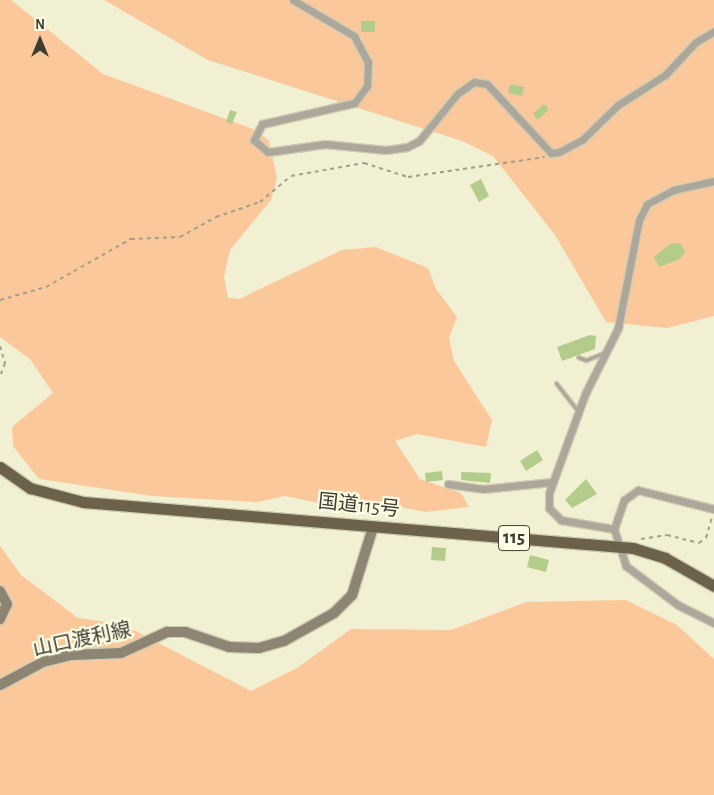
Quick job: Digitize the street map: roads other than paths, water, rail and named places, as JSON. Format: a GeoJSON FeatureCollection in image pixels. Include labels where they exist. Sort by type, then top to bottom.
{"type":"FeatureCollection","features":[{"type":"Feature","properties":{"kind":"highway","name":"国道115号"},"geometry":{"type":"LineString","coordinates":[[0,467],[30,488],[67,500],[633,548],[665,558],[714,586]]}},
{"type":"Feature","properties":{"kind":"main road","name":"山口渡利線"},"geometry":{"type":"LineString","coordinates":[[0,685],[43,662],[72,655],[120,653],[167,632],[185,632],[229,647],[259,648],[284,641],[334,614],[352,595],[373,527]]}},
{"type":"Feature","properties":{"kind":"main road"},"geometry":{"type":"LineString","coordinates":[[0,591],[7,604],[0,619]]}},
{"type":"Feature","properties":{"kind":"street"},"geometry":{"type":"LineString","coordinates":[[293,0],[354,36],[368,62],[367,86],[354,103],[262,124],[254,140],[264,151],[325,144],[377,150],[407,146],[419,140],[463,88],[484,82],[551,153],[584,139],[618,105],[666,75],[696,42],[714,31]]}},
{"type":"Feature","properties":{"kind":"street"},"geometry":{"type":"LineString","coordinates":[[614,529],[567,522],[553,515],[548,504],[552,482],[578,412],[618,328],[639,220],[647,204],[673,190],[714,182]]}},
{"type":"Feature","properties":{"kind":"street"},"geometry":{"type":"LineString","coordinates":[[448,484],[484,490],[552,482]]}},
{"type":"Feature","properties":{"kind":"street"},"geometry":{"type":"LineString","coordinates":[[713,507],[638,490],[624,500],[614,529],[626,566],[678,605],[714,623]]}},
{"type":"Feature","properties":{"kind":"lane"},"geometry":{"type":"LineString","coordinates":[[578,357],[586,360],[608,351]]}},
{"type":"Feature","properties":{"kind":"lane"},"geometry":{"type":"LineString","coordinates":[[556,382],[578,412]]}}]}
